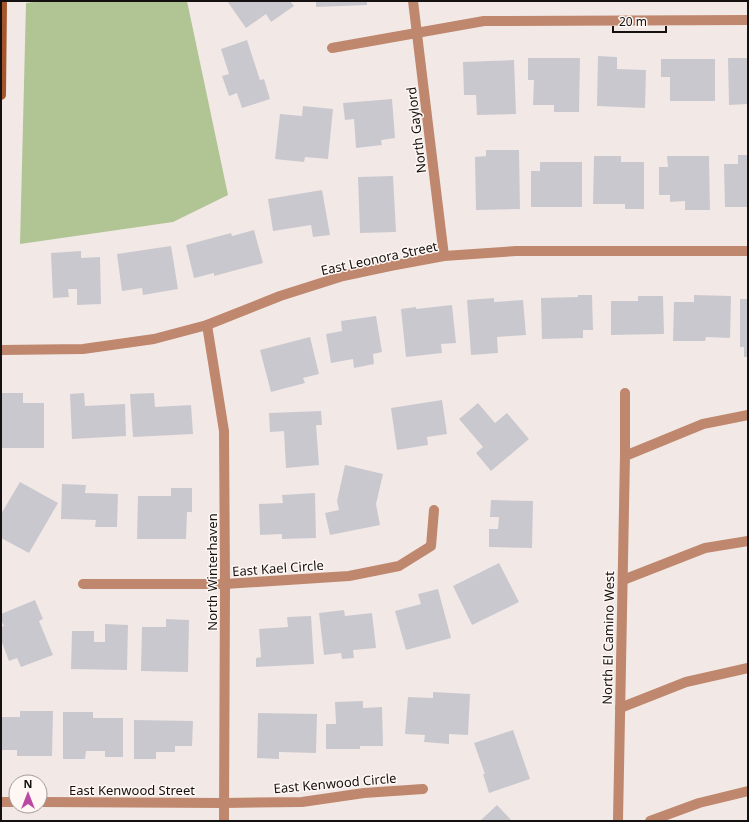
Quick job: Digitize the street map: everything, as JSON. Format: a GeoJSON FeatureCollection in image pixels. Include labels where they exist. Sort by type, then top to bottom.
{"type":"FeatureCollection","features":[{"type":"Feature","properties":{"kind":"street"},"geometry":{"type":"LineString","coordinates":[[1,95],[2,1]]}},
{"type":"Feature","properties":{"kind":"street","name":"North Gaylord"},"geometry":{"type":"LineString","coordinates":[[414,1],[444,256]]}},
{"type":"Feature","properties":{"kind":"street"},"geometry":{"type":"LineString","coordinates":[[332,48],[484,21],[748,20]]}},
{"type":"Feature","properties":{"kind":"street","name":"East Leonora Street"},"geometry":{"type":"LineString","coordinates":[[1,350],[83,349],[154,338],[207,325],[280,296],[344,276],[444,256],[516,250],[748,251]]}},
{"type":"Feature","properties":{"kind":"street","name":"North Winterhaven"},"geometry":{"type":"LineString","coordinates":[[207,325],[224,431],[226,584],[224,821]]}},
{"type":"Feature","properties":{"kind":"street","name":"North El Camino West"},"geometry":{"type":"LineString","coordinates":[[618,821],[625,392]]}},
{"type":"Feature","properties":{"kind":"street"},"geometry":{"type":"LineString","coordinates":[[625,456],[703,424],[748,415]]}},
{"type":"Feature","properties":{"kind":"street","name":"East Kael Circle"},"geometry":{"type":"LineString","coordinates":[[83,584],[226,584],[349,576],[399,566],[431,546],[434,510]]}},
{"type":"Feature","properties":{"kind":"street"},"geometry":{"type":"LineString","coordinates":[[623,580],[705,548],[748,540]]}},
{"type":"Feature","properties":{"kind":"street"},"geometry":{"type":"LineString","coordinates":[[620,708],[686,682],[748,668]]}},
{"type":"Feature","properties":{"kind":"street","name":"East Kenwood Circle"},"geometry":{"type":"LineString","coordinates":[[224,803],[302,802],[364,793],[423,789]]}},
{"type":"Feature","properties":{"kind":"street"},"geometry":{"type":"LineString","coordinates":[[650,821],[699,803],[748,791]]}},
{"type":"Feature","properties":{"kind":"street","name":"East Kenwood Street"},"geometry":{"type":"LineString","coordinates":[[48,802],[224,803]]}},
{"type":"Feature","properties":{"kind":"green space"},"geometry":{"type":"Polygon","coordinates":[[[42,1],[187,1],[228,195],[173,222],[20,244],[26,3],[42,1]]]}},
{"type":"Feature","properties":{"kind":"building"},"geometry":{"type":"Polygon","coordinates":[[[227,1],[290,1],[294,6],[271,22],[266,14],[246,28],[227,1]]]}},
{"type":"Feature","properties":{"kind":"building"},"geometry":{"type":"Polygon","coordinates":[[[316,1],[367,1],[367,5],[316,7],[316,1]]]}},
{"type":"Feature","properties":{"kind":"building"},"geometry":{"type":"Polygon","coordinates":[[[247,40],[260,80],[264,79],[270,99],[242,108],[237,93],[229,96],[222,76],[229,74],[221,49],[247,40]]]}},
{"type":"Feature","properties":{"kind":"building"},"geometry":{"type":"Polygon","coordinates":[[[598,56],[617,57],[617,69],[646,70],[645,108],[597,106],[598,56]]]}},
{"type":"Feature","properties":{"kind":"building"},"geometry":{"type":"Polygon","coordinates":[[[528,58],[580,58],[579,112],[554,112],[554,105],[533,105],[534,80],[528,80],[528,58]]]}},
{"type":"Feature","properties":{"kind":"building"},"geometry":{"type":"Polygon","coordinates":[[[728,58],[748,58],[748,104],[729,105],[728,58]]]}},
{"type":"Feature","properties":{"kind":"building"},"geometry":{"type":"Polygon","coordinates":[[[661,59],[715,59],[715,101],[670,101],[670,77],[661,77],[661,59]]]}},
{"type":"Feature","properties":{"kind":"building"},"geometry":{"type":"Polygon","coordinates":[[[514,60],[516,114],[477,115],[476,95],[464,95],[463,62],[514,60]]]}},
{"type":"Feature","properties":{"kind":"building"},"geometry":{"type":"Polygon","coordinates":[[[392,99],[395,138],[381,140],[382,145],[356,148],[354,119],[345,120],[343,103],[392,99]]]}},
{"type":"Feature","properties":{"kind":"building"},"geometry":{"type":"Polygon","coordinates":[[[303,106],[333,109],[328,159],[305,157],[304,162],[275,159],[280,114],[302,116],[303,106]]]}},
{"type":"Feature","properties":{"kind":"building"},"geometry":{"type":"Polygon","coordinates":[[[486,150],[519,150],[520,209],[476,210],[475,157],[486,156],[486,150]]]}},
{"type":"Feature","properties":{"kind":"building"},"geometry":{"type":"Polygon","coordinates":[[[738,155],[748,155],[748,207],[725,207],[724,164],[738,164],[738,155]]]}},
{"type":"Feature","properties":{"kind":"building"},"geometry":{"type":"Polygon","coordinates":[[[594,156],[621,156],[621,162],[644,162],[644,209],[625,209],[625,204],[593,204],[594,156]]]}},
{"type":"Feature","properties":{"kind":"building"},"geometry":{"type":"Polygon","coordinates":[[[667,156],[709,156],[710,210],[685,210],[685,201],[670,202],[670,195],[659,195],[659,167],[668,167],[667,156]]]}},
{"type":"Feature","properties":{"kind":"building"},"geometry":{"type":"Polygon","coordinates":[[[540,162],[582,162],[582,207],[531,207],[531,171],[540,171],[540,162]]]}},
{"type":"Feature","properties":{"kind":"building"},"geometry":{"type":"Polygon","coordinates":[[[393,176],[396,232],[360,233],[358,177],[393,176]]]}},
{"type":"Feature","properties":{"kind":"building"},"geometry":{"type":"Polygon","coordinates":[[[322,190],[330,235],[313,237],[311,225],[273,231],[268,199],[322,190]]]}},
{"type":"Feature","properties":{"kind":"building"},"geometry":{"type":"Polygon","coordinates":[[[254,230],[263,263],[214,276],[214,273],[194,278],[186,245],[231,233],[232,236],[254,230]]]}},
{"type":"Feature","properties":{"kind":"building"},"geometry":{"type":"Polygon","coordinates":[[[171,246],[178,289],[143,295],[142,288],[122,291],[117,254],[171,246]]]}},
{"type":"Feature","properties":{"kind":"building"},"geometry":{"type":"Polygon","coordinates":[[[81,251],[81,258],[100,257],[101,304],[77,305],[77,289],[68,289],[69,297],[53,298],[51,253],[81,251]]]}},
{"type":"Feature","properties":{"kind":"building"},"geometry":{"type":"Polygon","coordinates":[[[578,295],[592,295],[593,330],[583,330],[583,338],[542,339],[541,298],[578,297],[578,295]]]}},
{"type":"Feature","properties":{"kind":"building"},"geometry":{"type":"Polygon","coordinates":[[[694,295],[731,296],[730,338],[706,337],[705,341],[673,341],[674,302],[694,302],[694,295]]]}},
{"type":"Feature","properties":{"kind":"building"},"geometry":{"type":"Polygon","coordinates":[[[638,296],[663,296],[664,334],[611,335],[611,301],[638,301],[638,296]]]}},
{"type":"Feature","properties":{"kind":"building"},"geometry":{"type":"Polygon","coordinates":[[[494,298],[494,302],[523,300],[526,335],[497,337],[498,353],[471,355],[467,300],[494,298]]]}},
{"type":"Feature","properties":{"kind":"building"},"geometry":{"type":"Polygon","coordinates":[[[740,299],[748,299],[748,357],[744,357],[744,347],[740,347],[740,299]]]}},
{"type":"Feature","properties":{"kind":"building"},"geometry":{"type":"Polygon","coordinates":[[[452,305],[456,343],[441,344],[442,353],[406,357],[401,309],[452,305]]]}},
{"type":"Feature","properties":{"kind":"building"},"geometry":{"type":"Polygon","coordinates":[[[376,316],[382,352],[373,354],[374,364],[354,368],[353,359],[331,363],[326,334],[342,331],[341,321],[376,316]]]}},
{"type":"Feature","properties":{"kind":"building"},"geometry":{"type":"Polygon","coordinates":[[[310,337],[319,374],[303,378],[305,383],[271,392],[260,350],[310,337]]]}},
{"type":"Feature","properties":{"kind":"building"},"geometry":{"type":"Polygon","coordinates":[[[1,393],[23,393],[23,403],[44,403],[44,448],[1,448],[1,393]]]}},
{"type":"Feature","properties":{"kind":"building"},"geometry":{"type":"Polygon","coordinates":[[[84,393],[85,406],[125,404],[126,436],[72,439],[70,394],[84,393]]]}},
{"type":"Feature","properties":{"kind":"building"},"geometry":{"type":"Polygon","coordinates":[[[154,393],[155,407],[191,405],[193,434],[133,437],[130,394],[154,393]]]}},
{"type":"Feature","properties":{"kind":"building"},"geometry":{"type":"Polygon","coordinates":[[[442,400],[447,434],[427,437],[428,445],[397,450],[391,408],[442,400]]]}},
{"type":"Feature","properties":{"kind":"building"},"geometry":{"type":"Polygon","coordinates":[[[478,403],[495,423],[507,413],[529,439],[491,471],[476,453],[483,447],[459,419],[478,403]]]}},
{"type":"Feature","properties":{"kind":"building"},"geometry":{"type":"Polygon","coordinates":[[[321,411],[322,425],[316,425],[319,465],[286,468],[284,431],[270,432],[269,413],[321,411]]]}},
{"type":"Feature","properties":{"kind":"building"},"geometry":{"type":"Polygon","coordinates":[[[345,465],[383,474],[376,504],[380,525],[330,535],[325,513],[339,510],[337,501],[345,465]]]}},
{"type":"Feature","properties":{"kind":"building"},"geometry":{"type":"Polygon","coordinates":[[[20,482],[58,503],[29,553],[1,538],[1,514],[20,482]]]}},
{"type":"Feature","properties":{"kind":"building"},"geometry":{"type":"Polygon","coordinates":[[[62,484],[86,485],[85,493],[118,494],[117,527],[95,527],[96,520],[61,519],[62,484]]]}},
{"type":"Feature","properties":{"kind":"building"},"geometry":{"type":"Polygon","coordinates":[[[171,488],[192,488],[192,512],[187,512],[186,539],[137,539],[138,496],[171,496],[171,488]]]}},
{"type":"Feature","properties":{"kind":"building"},"geometry":{"type":"Polygon","coordinates":[[[315,493],[316,538],[282,539],[282,534],[260,535],[259,504],[283,503],[282,495],[315,493]]]}},
{"type":"Feature","properties":{"kind":"building"},"geometry":{"type":"Polygon","coordinates":[[[491,500],[533,501],[532,548],[489,547],[489,529],[498,529],[499,517],[490,517],[491,500]]]}},
{"type":"Feature","properties":{"kind":"building"},"geometry":{"type":"Polygon","coordinates":[[[499,563],[519,602],[472,625],[453,586],[499,563]]]}},
{"type":"Feature","properties":{"kind":"building"},"geometry":{"type":"Polygon","coordinates":[[[438,589],[451,638],[406,650],[395,611],[421,604],[418,594],[438,589]]]}},
{"type":"Feature","properties":{"kind":"building"},"geometry":{"type":"Polygon","coordinates":[[[35,600],[43,619],[39,621],[53,655],[21,667],[17,658],[9,661],[1,640],[1,627],[4,626],[1,620],[1,614],[35,600]]]}},
{"type":"Feature","properties":{"kind":"building"},"geometry":{"type":"Polygon","coordinates":[[[344,610],[345,616],[372,613],[376,648],[353,650],[354,658],[342,659],[341,653],[324,655],[319,613],[344,610]]]}},
{"type":"Feature","properties":{"kind":"building"},"geometry":{"type":"Polygon","coordinates":[[[311,616],[314,664],[256,667],[256,658],[261,657],[259,629],[288,627],[287,617],[311,616]]]}},
{"type":"Feature","properties":{"kind":"building"},"geometry":{"type":"Polygon","coordinates":[[[166,619],[189,620],[188,672],[141,671],[142,627],[166,627],[166,619]]]}},
{"type":"Feature","properties":{"kind":"building"},"geometry":{"type":"Polygon","coordinates":[[[105,624],[128,625],[127,670],[71,669],[72,631],[94,631],[94,642],[105,642],[105,624]]]}},
{"type":"Feature","properties":{"kind":"building"},"geometry":{"type":"Polygon","coordinates":[[[433,692],[470,694],[468,735],[449,734],[449,744],[424,742],[425,735],[405,734],[408,697],[433,698],[433,692]]]}},
{"type":"Feature","properties":{"kind":"building"},"geometry":{"type":"Polygon","coordinates":[[[363,701],[363,708],[382,707],[383,746],[360,746],[360,749],[326,749],[326,724],[336,724],[335,702],[363,701]]]}},
{"type":"Feature","properties":{"kind":"building"},"geometry":{"type":"Polygon","coordinates":[[[20,711],[53,711],[52,756],[17,756],[17,750],[1,750],[1,717],[20,717],[20,711]]]}},
{"type":"Feature","properties":{"kind":"building"},"geometry":{"type":"Polygon","coordinates":[[[63,712],[93,712],[93,718],[123,718],[123,757],[105,757],[105,751],[86,751],[85,759],[63,759],[63,712]]]}},
{"type":"Feature","properties":{"kind":"building"},"geometry":{"type":"Polygon","coordinates":[[[258,713],[317,714],[316,753],[279,752],[279,759],[257,758],[258,713]]]}},
{"type":"Feature","properties":{"kind":"building"},"geometry":{"type":"Polygon","coordinates":[[[134,720],[193,721],[192,746],[175,746],[175,752],[156,752],[156,759],[134,759],[134,720]]]}},
{"type":"Feature","properties":{"kind":"building"},"geometry":{"type":"Polygon","coordinates":[[[513,730],[530,779],[489,793],[483,774],[485,774],[474,743],[513,730]]]}},
{"type":"Feature","properties":{"kind":"building"},"geometry":{"type":"Polygon","coordinates":[[[497,805],[512,821],[480,821],[497,805]]]}}]}
